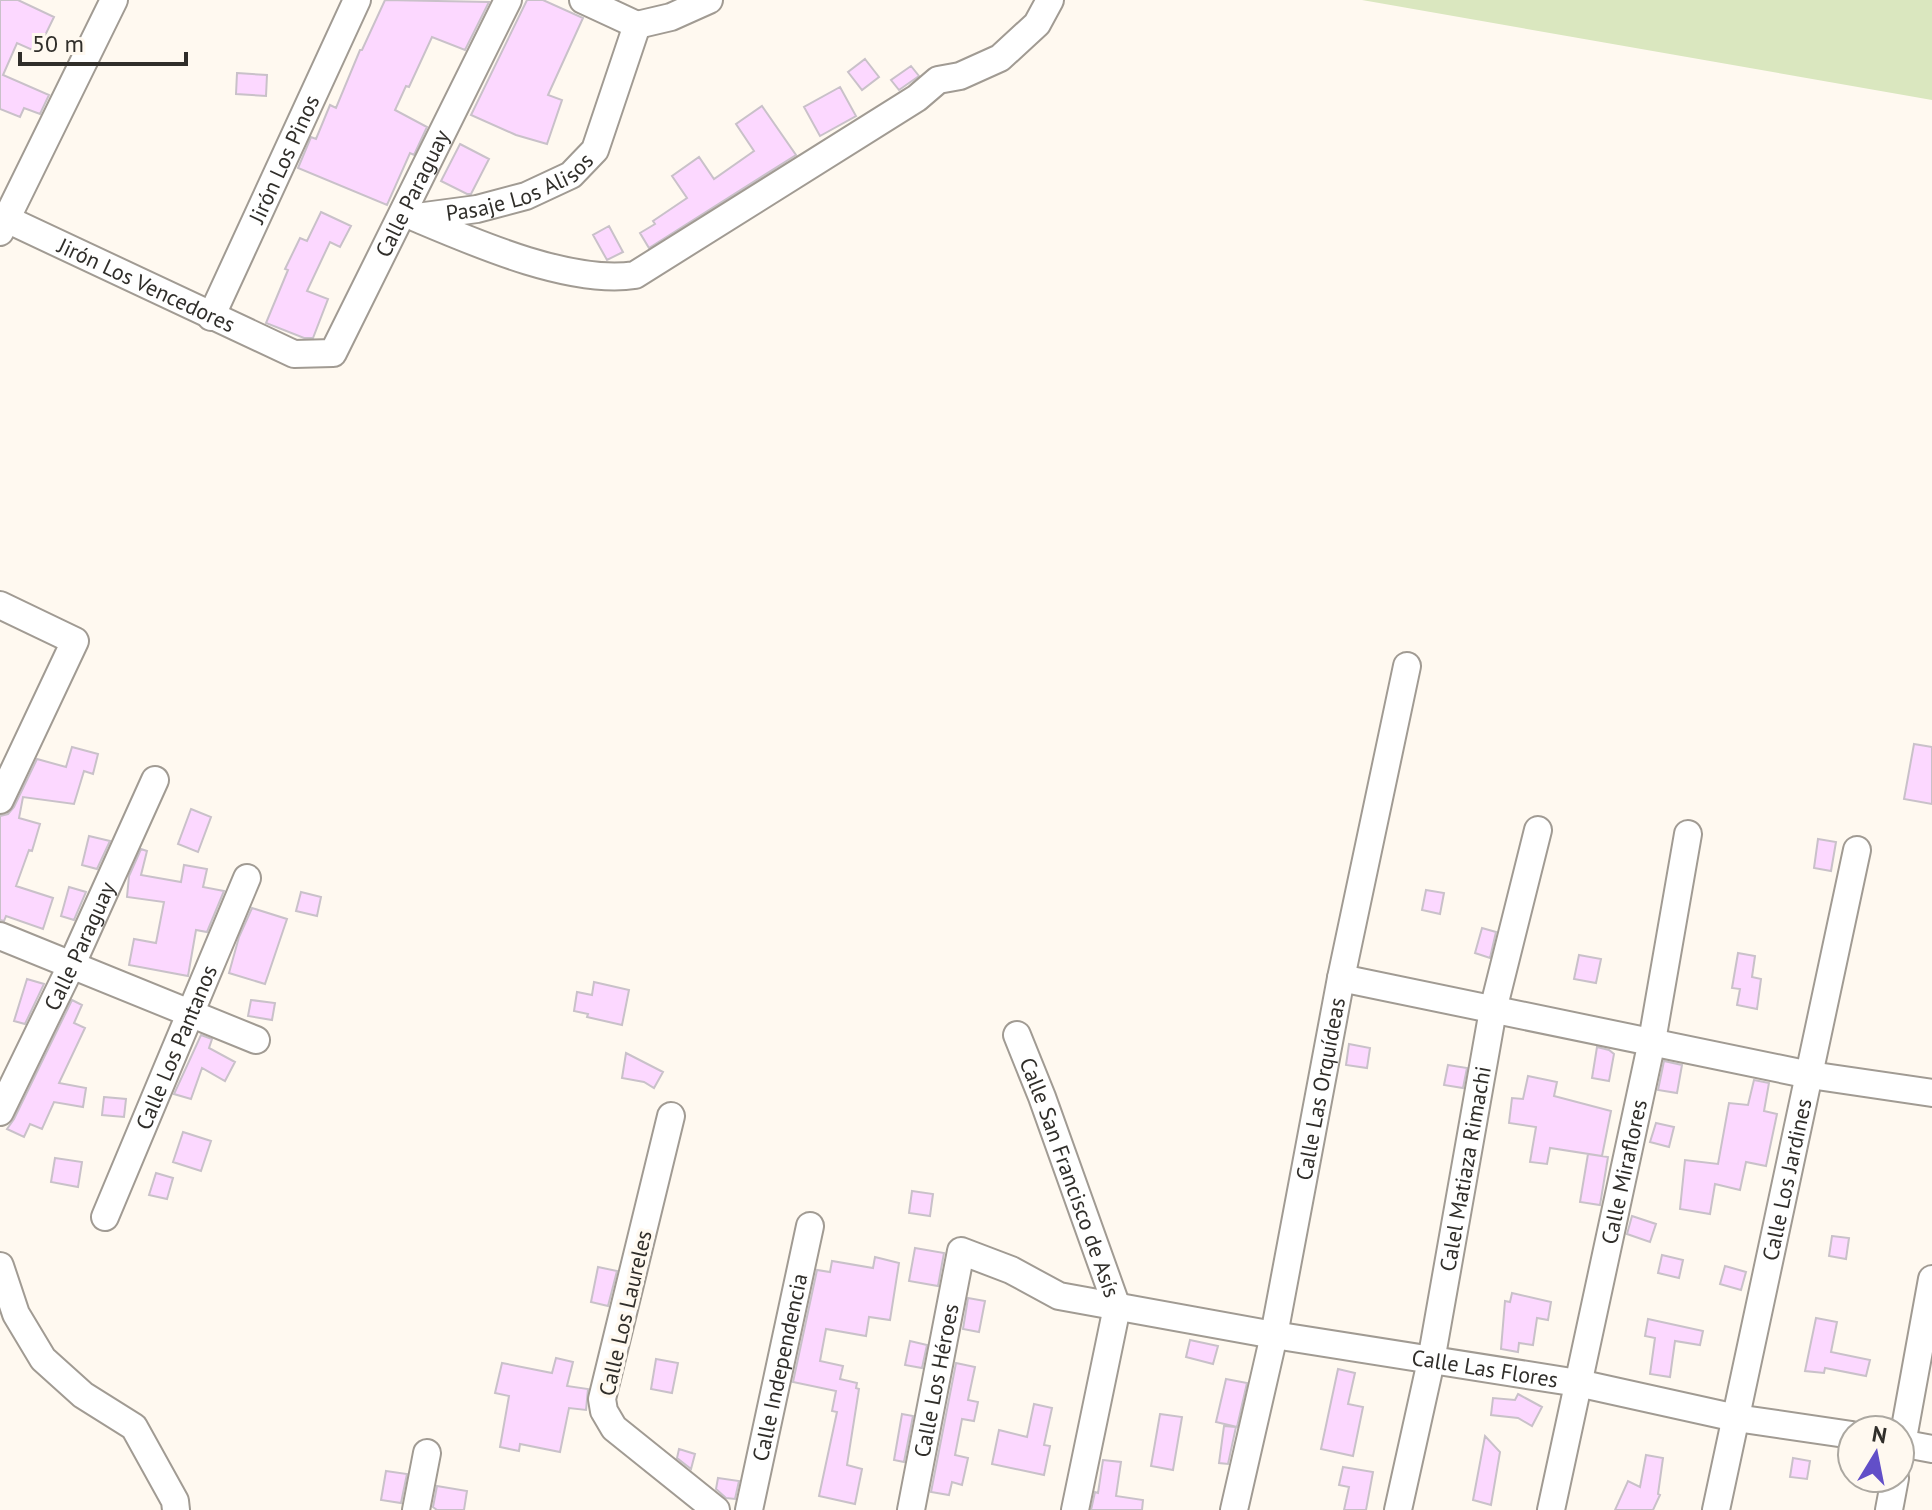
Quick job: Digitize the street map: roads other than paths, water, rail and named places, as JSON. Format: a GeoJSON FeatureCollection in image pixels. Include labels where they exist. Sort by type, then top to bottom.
{"type":"FeatureCollection","features":[{"type":"Feature","properties":{"kind":"street"},"geometry":{"type":"LineString","coordinates":[[2,223],[114,0]]}},
{"type":"Feature","properties":{"kind":"street","name":"Jirón Los Pinos"},"geometry":{"type":"LineString","coordinates":[[211,317],[357,0]]}},
{"type":"Feature","properties":{"kind":"street","name":"Calle Paraguay"},"geometry":{"type":"LineString","coordinates":[[294,354],[333,353],[409,215],[508,0]]}},
{"type":"Feature","properties":{"kind":"street"},"geometry":{"type":"LineString","coordinates":[[583,0],[637,25],[671,17],[709,0]]}},
{"type":"Feature","properties":{"kind":"street"},"geometry":{"type":"LineString","coordinates":[[409,215],[474,242],[560,268],[616,278],[635,275],[917,98],[938,80],[960,76],[1000,58],[1037,24],[1050,0]]}},
{"type":"Feature","properties":{"kind":"street","name":"Pasaje Los Alisos"},"geometry":{"type":"LineString","coordinates":[[409,215],[477,209],[526,196],[571,175],[595,150],[637,25]]}},
{"type":"Feature","properties":{"kind":"street","name":"Jirón Los Vencedores"},"geometry":{"type":"LineString","coordinates":[[2,223],[294,354]]}},
{"type":"Feature","properties":{"kind":"street"},"geometry":{"type":"LineString","coordinates":[[0,605],[75,641],[0,800]]}},
{"type":"Feature","properties":{"kind":"street","name":"Calle Las Orquídeas"},"geometry":{"type":"LineString","coordinates":[[1234,1510],[1274,1335],[1341,978],[1407,666]]}},
{"type":"Feature","properties":{"kind":"street","name":"Calle Paraguay"},"geometry":{"type":"LineString","coordinates":[[0,1112],[71,966],[155,780]]}},
{"type":"Feature","properties":{"kind":"street","name":"Calel Matiaza Rimachi"},"geometry":{"type":"LineString","coordinates":[[1398,1510],[1431,1361],[1493,1010],[1538,830]]}},
{"type":"Feature","properties":{"kind":"street","name":"Calle Miraflores"},"geometry":{"type":"LineString","coordinates":[[1551,1510],[1652,1041],[1688,834]]}},
{"type":"Feature","properties":{"kind":"street","name":"Calle Los Jardines"},"geometry":{"type":"LineString","coordinates":[[1716,1510],[1857,850]]}},
{"type":"Feature","properties":{"kind":"street","name":"Calle Los Pantanos"},"geometry":{"type":"LineString","coordinates":[[105,1217],[247,878]]}},
{"type":"Feature","properties":{"kind":"street"},"geometry":{"type":"LineString","coordinates":[[0,936],[256,1040]]}},
{"type":"Feature","properties":{"kind":"street"},"geometry":{"type":"LineString","coordinates":[[1341,978],[1810,1075],[1932,1093]]}},
{"type":"Feature","properties":{"kind":"street","name":"Calle San Francisco de Asís"},"geometry":{"type":"LineString","coordinates":[[1017,1035],[1117,1307],[1075,1510]]}},
{"type":"Feature","properties":{"kind":"street","name":"Calle Los Laureles"},"geometry":{"type":"LineString","coordinates":[[671,1116],[602,1399],[604,1411],[614,1428],[716,1510]]}},
{"type":"Feature","properties":{"kind":"street","name":"Calle Independencia"},"geometry":{"type":"LineString","coordinates":[[749,1510],[810,1226]]}},
{"type":"Feature","properties":{"kind":"street","name":"Calle Las Flores"},"geometry":{"type":"LineString","coordinates":[[961,1251],[1011,1270],[1059,1296],[1274,1335],[1578,1383],[1736,1418],[1836,1433]]}},
{"type":"Feature","properties":{"kind":"street","name":"Calle Los Héroes"},"geometry":{"type":"LineString","coordinates":[[911,1510],[961,1251]]}},
{"type":"Feature","properties":{"kind":"street"},"geometry":{"type":"LineString","coordinates":[[0,1266],[16,1314],[43,1359],[83,1395],[134,1427],[175,1501],[176,1510]]}},
{"type":"Feature","properties":{"kind":"street"},"geometry":{"type":"LineString","coordinates":[[1907,1414],[1932,1279]]}},
{"type":"Feature","properties":{"kind":"street"},"geometry":{"type":"LineString","coordinates":[[416,1510],[427,1453]]}}]}
